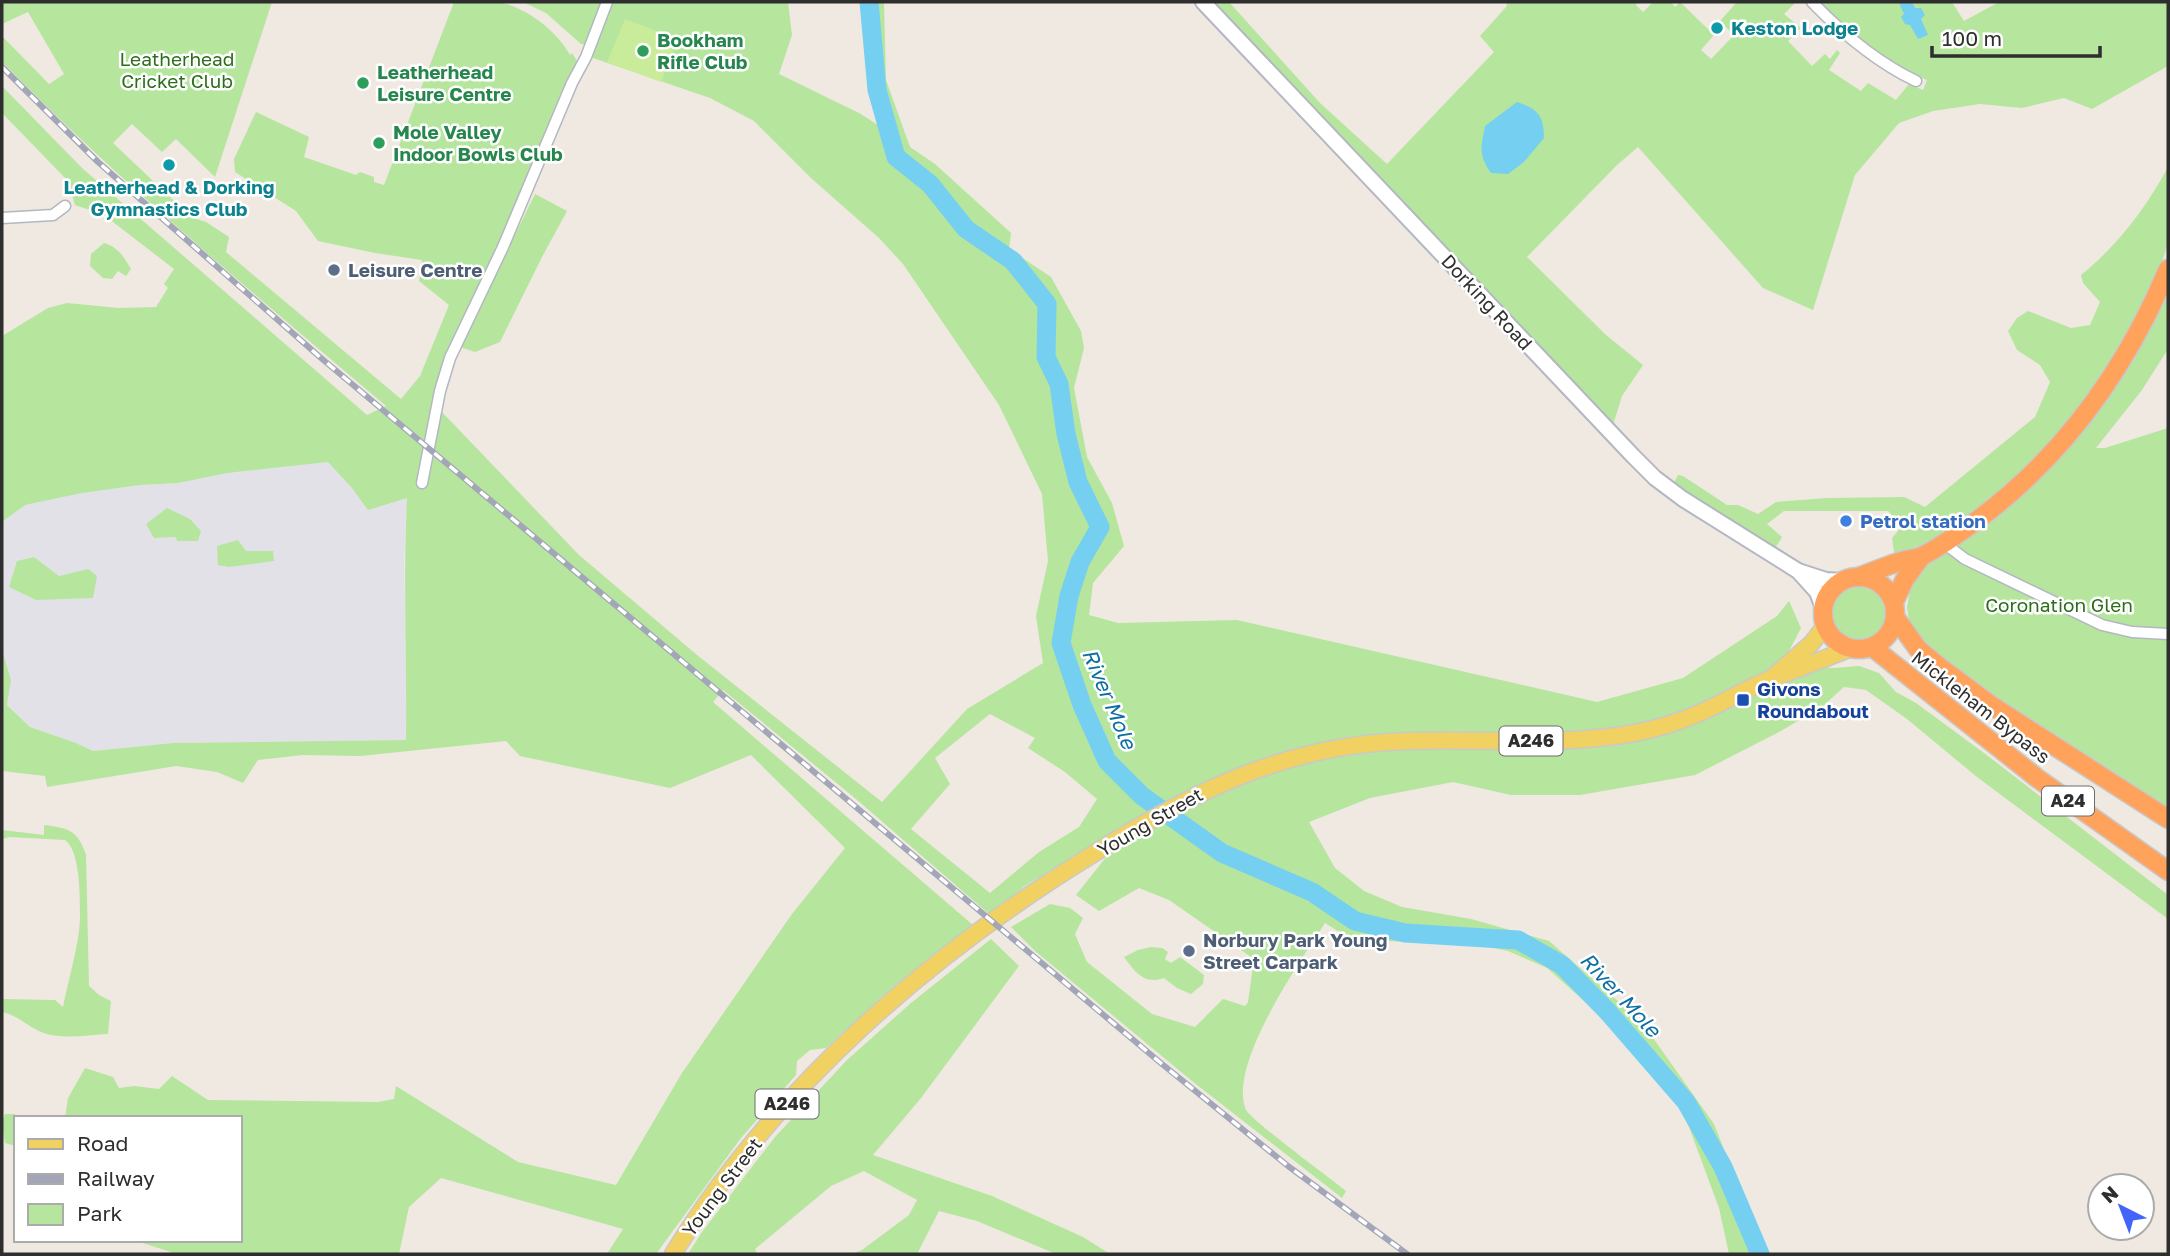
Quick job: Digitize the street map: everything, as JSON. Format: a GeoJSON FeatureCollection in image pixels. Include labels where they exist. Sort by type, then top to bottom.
{"type":"FeatureCollection","features":[{"type":"Feature","properties":{"kind":"highway"},"geometry":{"type":"LineString","coordinates":[[1921,557],[1905,579],[1888,635],[1872,647],[1851,649],[1831,636],[1824,617],[1826,597],[1842,581],[1921,557],[1944,543],[2018,487],[2073,430],[2119,368],[2168,269]]}},
{"type":"Feature","properties":{"kind":"highway"},"geometry":{"type":"LineString","coordinates":[[1861,576],[1879,582],[1888,591],[1895,609]]}},
{"type":"Feature","properties":{"kind":"highway","name":"Mickleham Bypass"},"geometry":{"type":"LineString","coordinates":[[1895,609],[1918,649],[1941,668],[1991,705],[2168,818]]}},
{"type":"Feature","properties":{"kind":"highway","name":"Mickleham Bypass"},"geometry":{"type":"LineString","coordinates":[[1872,647],[2037,778],[2168,870]]}},
{"type":"Feature","properties":{"kind":"main road","name":"Dorking Road"},"geometry":{"type":"LineString","coordinates":[[1203,2],[1647,471],[1683,499],[1798,571],[1826,580],[1842,581]]}},
{"type":"Feature","properties":{"kind":"main road","name":"Dorking Road"},"geometry":{"type":"LineString","coordinates":[[1798,571],[1817,592],[1824,617]]}},
{"type":"Feature","properties":{"kind":"main road","name":"Young Street"},"geometry":{"type":"LineString","coordinates":[[1772,678],[1811,644],[1824,617]]}},
{"type":"Feature","properties":{"kind":"main road","name":"Young Street"},"geometry":{"type":"LineString","coordinates":[[673,1254],[706,1205],[777,1115],[868,1021],[923,974],[1023,899],[1166,810],[1216,784],[1280,761],[1333,748],[1377,742],[1546,742],[1637,733],[1702,712],[1772,678],[1851,649]]}},
{"type":"Feature","properties":{"kind":"street"},"geometry":{"type":"LineString","coordinates":[[422,483],[440,391],[450,358],[503,247],[572,83],[586,57],[607,2]]}},
{"type":"Feature","properties":{"kind":"street"},"geometry":{"type":"LineString","coordinates":[[1812,2],[1842,33],[1879,60],[1916,81]]}},
{"type":"Feature","properties":{"kind":"street"},"geometry":{"type":"LineString","coordinates":[[2,218],[53,215],[65,206]]}},
{"type":"Feature","properties":{"kind":"street"},"geometry":{"type":"LineString","coordinates":[[1944,543],[1965,559],[2102,625],[2132,632],[2168,634]]}},
{"type":"Feature","properties":{"kind":"shaded area"},"geometry":{"type":"Polygon","coordinates":[[[350,430],[407,497],[404,556],[407,740],[173,743],[93,751],[30,727],[7,704],[11,680],[2,650],[2,522],[25,505],[82,493],[178,483],[350,430]]]}},
{"type":"Feature","properties":{"kind":"green space","name":"Leatherhead Cricket Club"},"geometry":{"type":"Polygon","coordinates":[[[2,2],[272,2],[215,177],[176,139],[162,152],[132,124],[113,143],[191,217],[206,222],[229,237],[226,252],[401,399],[420,376],[449,305],[419,281],[422,260],[318,241],[296,211],[235,172],[234,159],[256,112],[309,137],[304,157],[356,175],[360,172],[374,177],[374,182],[384,185],[454,2],[503,3],[522,10],[550,30],[577,61],[481,284],[446,353],[432,407],[440,410],[579,555],[697,655],[882,802],[967,709],[1043,663],[1036,616],[1048,561],[1042,494],[999,405],[903,264],[879,238],[811,178],[754,121],[710,98],[590,57],[593,45],[581,44],[546,13],[523,2],[788,2],[792,35],[779,74],[861,114],[879,126],[871,87],[862,2],[884,2],[886,80],[910,147],[935,164],[1011,233],[1009,249],[1051,277],[1081,331],[1084,348],[1074,388],[1087,457],[1112,503],[1124,546],[1093,583],[1089,615],[1118,623],[1237,620],[1597,702],[1683,678],[1777,616],[1789,601],[1801,628],[1789,651],[1811,666],[1859,666],[1879,673],[1896,692],[1916,703],[1988,756],[2168,895],[2168,919],[1977,777],[1907,719],[1866,690],[1844,687],[1823,706],[1781,731],[1695,775],[1580,795],[1511,795],[1453,782],[1370,798],[1309,822],[1335,868],[1364,891],[1402,907],[1471,919],[1549,941],[1641,1021],[1714,1124],[1766,1254],[1729,1254],[1719,1208],[1675,1096],[1618,1031],[1547,968],[1508,951],[1466,942],[1354,941],[1325,923],[1269,1014],[1247,1067],[1243,1091],[1246,1110],[1251,1116],[1346,1191],[1342,1198],[1192,1081],[1035,951],[1011,927],[1050,904],[1070,908],[1083,918],[1075,934],[1087,962],[1152,1014],[1195,1027],[1223,999],[1245,1006],[1248,1002],[1254,959],[1169,900],[1139,888],[1099,911],[1076,895],[1107,856],[1086,849],[1025,886],[989,914],[856,799],[723,690],[713,702],[973,925],[884,995],[826,1048],[810,1050],[797,1061],[796,1075],[741,1138],[656,1254],[607,1254],[623,1229],[441,1178],[409,1207],[399,1254],[171,1254],[139,1242],[242,1242],[242,1116],[65,1116],[68,1098],[85,1068],[113,1077],[119,1088],[134,1086],[159,1089],[172,1076],[208,1100],[378,1102],[394,1099],[396,1086],[518,1162],[616,1185],[682,1073],[792,914],[845,848],[751,755],[670,788],[520,756],[506,741],[360,756],[303,755],[258,760],[243,783],[217,772],[176,766],[47,787],[45,776],[2,771],[2,650],[11,680],[7,705],[30,727],[93,751],[173,743],[406,740],[407,498],[368,510],[328,462],[82,493],[25,505],[2,522],[2,336],[48,308],[67,303],[119,308],[156,307],[168,288],[164,284],[174,269],[104,215],[75,205],[68,181],[2,113],[2,86],[82,168],[367,415],[386,406],[142,196],[3,63],[2,36],[49,84],[64,74],[28,12],[2,24],[2,2]],[[990,714],[935,758],[950,784],[911,829],[990,893],[1039,852],[1079,827],[1097,799],[1065,772],[1028,748],[1035,738],[990,714]]]}},
{"type":"Feature","properties":{"kind":"green space"},"geometry":{"type":"Polygon","coordinates":[[[1214,2],[1229,2],[1320,103],[1387,164],[1494,52],[1480,36],[1507,6],[1506,2],[1638,2],[1636,5],[1643,12],[1653,2],[1671,2],[1675,7],[1680,2],[1714,35],[1701,50],[1711,59],[1734,35],[1720,21],[1737,2],[1796,2],[1784,14],[1801,28],[1788,41],[1812,66],[1825,54],[1830,59],[1837,50],[1840,53],[1829,70],[1861,91],[1868,83],[1896,100],[1909,84],[1923,90],[1927,80],[1881,57],[1841,26],[1816,2],[1952,2],[1964,21],[1999,2],[2168,2],[2168,66],[2092,109],[2064,98],[2022,108],[1980,104],[1933,111],[1899,123],[1855,175],[1813,310],[1763,288],[1638,147],[1527,257],[1606,335],[1643,365],[1622,396],[1613,425],[1214,2]]]}},
{"type":"Feature","properties":{"kind":"green space","name":"Bookham Rifle Club"},"geometry":{"type":"Polygon","coordinates":[[[625,19],[678,39],[661,82],[607,62],[625,19]]]}},
{"type":"Feature","properties":{"kind":"green space"},"geometry":{"type":"Polygon","coordinates":[[[2168,167],[2167,246],[2152,287],[2117,353],[2078,409],[2044,449],[1993,498],[1938,540],[1914,551],[1894,552],[1892,538],[1902,526],[1888,511],[1784,511],[1767,524],[1782,537],[1774,550],[1674,483],[1678,475],[1683,476],[1727,505],[1738,505],[1758,514],[1776,502],[1827,498],[1904,497],[1925,507],[2035,417],[2050,382],[2040,365],[2017,350],[2008,331],[2017,318],[2028,311],[2071,328],[2090,325],[2100,302],[2083,283],[2081,275],[2130,225],[2168,167]]]}},
{"type":"Feature","properties":{"kind":"green space"},"geometry":{"type":"Polygon","coordinates":[[[535,194],[567,211],[500,342],[475,352],[460,347],[535,194]]]}},
{"type":"Feature","properties":{"kind":"green space"},"geometry":{"type":"Polygon","coordinates":[[[104,243],[117,250],[126,260],[131,269],[126,276],[118,271],[112,279],[103,278],[90,266],[91,254],[104,243]]]}},
{"type":"Feature","properties":{"kind":"green space","name":"Coronation Glen"},"geometry":{"type":"Polygon","coordinates":[[[2168,284],[2168,349],[2142,390],[2096,448],[2105,448],[2168,428],[2168,811],[2066,746],[1926,646],[1909,620],[1907,607],[1911,586],[1923,567],[1986,524],[2030,484],[2168,284]]]}},
{"type":"Feature","properties":{"kind":"green space"},"geometry":{"type":"Polygon","coordinates":[[[167,508],[190,519],[201,531],[198,541],[177,541],[176,537],[154,538],[146,524],[167,508]]]}},
{"type":"Feature","properties":{"kind":"green space"},"geometry":{"type":"Polygon","coordinates":[[[238,540],[246,551],[273,551],[274,561],[229,567],[218,565],[217,546],[238,540]]]}},
{"type":"Feature","properties":{"kind":"green space"},"geometry":{"type":"Polygon","coordinates":[[[34,557],[59,576],[88,569],[97,576],[93,598],[36,600],[9,587],[17,561],[34,557]]]}},
{"type":"Feature","properties":{"kind":"green space"},"geometry":{"type":"Polygon","coordinates":[[[1858,586],[1877,594],[1885,613],[1877,632],[1858,640],[1839,632],[1831,613],[1839,594],[1858,586]]]}},
{"type":"Feature","properties":{"kind":"green space"},"geometry":{"type":"Polygon","coordinates":[[[44,825],[60,827],[76,835],[86,855],[89,986],[111,1001],[108,1034],[57,1036],[36,1030],[2,1012],[2,999],[55,1000],[63,1007],[73,963],[79,929],[80,901],[77,865],[70,846],[65,840],[9,837],[2,839],[2,830],[44,835],[44,825]]]}},
{"type":"Feature","properties":{"kind":"green space"},"geometry":{"type":"Polygon","coordinates":[[[991,939],[1019,966],[921,1098],[873,1155],[992,1196],[1083,1237],[1110,1254],[1056,1254],[977,1221],[939,1211],[917,1254],[852,1254],[862,1250],[909,1215],[917,1200],[864,1171],[831,1186],[755,1249],[757,1254],[688,1254],[775,1137],[847,1060],[911,1003],[991,939]]]}},
{"type":"Feature","properties":{"kind":"green space"},"geometry":{"type":"Polygon","coordinates":[[[1151,947],[1162,948],[1168,952],[1165,959],[1171,963],[1180,957],[1204,975],[1203,984],[1191,994],[1164,978],[1151,980],[1141,976],[1124,957],[1151,947]]]}},
{"type":"Feature","properties":{"kind":"green space"},"geometry":{"type":"Polygon","coordinates":[[[5,1114],[15,1114],[14,1145],[5,1143],[2,1122],[5,1114]]]}},
{"type":"Feature","properties":{"kind":"water"},"geometry":{"type":"Polygon","coordinates":[[[1912,2],[1915,8],[1921,8],[1925,15],[1921,19],[1928,35],[1918,39],[1910,25],[1905,24],[1901,17],[1904,14],[1899,3],[1912,2]]]}},
{"type":"Feature","properties":{"kind":"water"},"geometry":{"type":"Polygon","coordinates":[[[1517,102],[1530,107],[1538,114],[1543,124],[1544,138],[1524,162],[1508,174],[1491,173],[1484,161],[1482,150],[1485,126],[1517,102]]]}},
{"type":"Feature","properties":{"kind":"waterway","name":"River Mole"},"geometry":{"type":"LineString","coordinates":[[869,2],[877,90],[896,157],[930,184],[966,229],[1013,261],[1047,304],[1046,357],[1059,384],[1066,434],[1078,482],[1100,527],[1080,562],[1069,596],[1061,643],[1082,705],[1107,761],[1142,796],[1222,853],[1312,892],[1355,921],[1405,933],[1518,940],[1562,965],[1608,1012],[1686,1102],[1723,1167],[1760,1254]]}},
{"type":"Feature","properties":{"kind":"railway"},"geometry":{"type":"LineString","coordinates":[[2,67],[98,162],[321,358],[1162,1064],[1288,1166],[1407,1254]]}},
{"type":"Feature","properties":{"kind":"place","name":"Keston Lodge"},"geometry":{"type":"Point","coordinates":[1717,28]}},
{"type":"Feature","properties":{"kind":"place","name":"Bookham Rifle Club"},"geometry":{"type":"Point","coordinates":[643,51]}},
{"type":"Feature","properties":{"kind":"place","name":"Leatherhead Leisure Centre"},"geometry":{"type":"Point","coordinates":[363,83]}},
{"type":"Feature","properties":{"kind":"place","name":"Mole Valley Indoor Bowls Club"},"geometry":{"type":"Point","coordinates":[379,143]}},
{"type":"Feature","properties":{"kind":"place","name":"Leatherhead & Dorking Gymnastics Club"},"geometry":{"type":"Point","coordinates":[169,165]}},
{"type":"Feature","properties":{"kind":"place","name":"Leisure Centre"},"geometry":{"type":"Point","coordinates":[334,270]}},
{"type":"Feature","properties":{"kind":"place","name":"Petrol station"},"geometry":{"type":"Point","coordinates":[1846,521]}},
{"type":"Feature","properties":{"kind":"place","name":"Givons Roundabout"},"geometry":{"type":"Point","coordinates":[1743,700]}},
{"type":"Feature","properties":{"kind":"place","name":"Norbury Park Young Street Carpark"},"geometry":{"type":"Point","coordinates":[1189,951]}}]}
